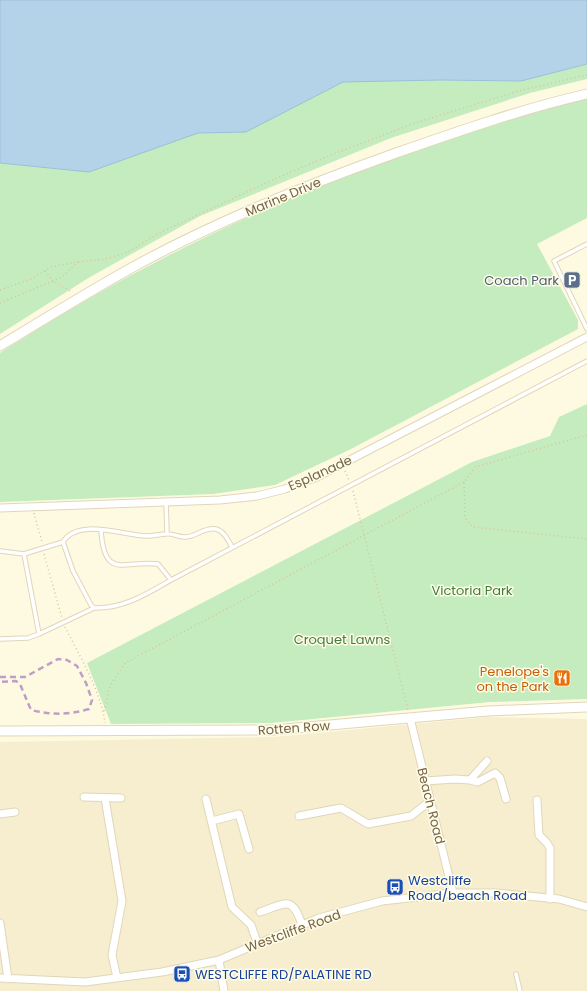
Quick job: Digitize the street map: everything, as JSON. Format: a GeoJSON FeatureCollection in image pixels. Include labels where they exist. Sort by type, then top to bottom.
{"type":"FeatureCollection","features":[{"type":"Feature","properties":{"kind":"street","name":"Marine Drive"},"geometry":{"type":"LineString","coordinates":[[0,346],[66,305],[134,267],[183,242],[283,196],[333,175],[450,134],[504,116],[587,94]]}},
{"type":"Feature","properties":{"kind":"street","name":"Esplanade"},"geometry":{"type":"LineString","coordinates":[[0,508],[220,500],[257,496],[302,483],[587,337]]}},
{"type":"Feature","properties":{"kind":"street","name":"Rotten Row"},"geometry":{"type":"LineString","coordinates":[[0,731],[272,730],[488,711],[587,707]]}},
{"type":"Feature","properties":{"kind":"street","name":"Beach Road"},"geometry":{"type":"LineString","coordinates":[[410,718],[453,893]]}},
{"type":"Feature","properties":{"kind":"street"},"geometry":{"type":"LineString","coordinates":[[470,780],[487,762]]}},
{"type":"Feature","properties":{"kind":"street"},"geometry":{"type":"LineString","coordinates":[[425,781],[455,779],[478,782],[495,773],[500,778],[506,799]]}},
{"type":"Feature","properties":{"kind":"street"},"geometry":{"type":"LineString","coordinates":[[84,797],[121,798]]}},
{"type":"Feature","properties":{"kind":"street"},"geometry":{"type":"LineString","coordinates":[[105,798],[122,901],[112,955],[117,978]]}},
{"type":"Feature","properties":{"kind":"street"},"geometry":{"type":"LineString","coordinates":[[206,799],[232,907],[251,925],[257,942]]}},
{"type":"Feature","properties":{"kind":"street"},"geometry":{"type":"LineString","coordinates":[[536,800],[539,835],[550,848],[550,899]]}},
{"type":"Feature","properties":{"kind":"street"},"geometry":{"type":"LineString","coordinates":[[299,816],[341,808],[368,824],[411,816],[430,801]]}},
{"type":"Feature","properties":{"kind":"street"},"geometry":{"type":"LineString","coordinates":[[0,814],[15,812]]}},
{"type":"Feature","properties":{"kind":"street"},"geometry":{"type":"LineString","coordinates":[[212,821],[239,814],[249,849]]}},
{"type":"Feature","properties":{"kind":"street","name":"Westcliffe Road"},"geometry":{"type":"LineString","coordinates":[[0,978],[85,982],[162,972],[219,960],[257,942],[319,918],[382,901],[453,893],[496,893],[550,899],[587,907]]}},
{"type":"Feature","properties":{"kind":"street"},"geometry":{"type":"LineString","coordinates":[[587,901],[587,907]]}},
{"type":"Feature","properties":{"kind":"street"},"geometry":{"type":"LineString","coordinates":[[260,912],[286,904],[292,905],[297,910],[302,925]]}},
{"type":"Feature","properties":{"kind":"street"},"geometry":{"type":"LineString","coordinates":[[0,923],[8,979]]}},
{"type":"Feature","properties":{"kind":"street"},"geometry":{"type":"LineString","coordinates":[[219,960],[224,991]]}},
{"type":"Feature","properties":{"kind":"lane"},"geometry":{"type":"LineString","coordinates":[[587,244],[554,262],[587,329]]}},
{"type":"Feature","properties":{"kind":"lane"},"geometry":{"type":"LineString","coordinates":[[0,639],[28,638],[94,608],[119,606],[148,594],[232,547],[587,361]]}},
{"type":"Feature","properties":{"kind":"lane"},"geometry":{"type":"LineString","coordinates":[[166,501],[167,533]]}},
{"type":"Feature","properties":{"kind":"lane"},"geometry":{"type":"LineString","coordinates":[[0,551],[24,554],[63,542],[67,535],[72,532],[115,530],[147,536],[167,533],[185,537],[208,528],[218,529],[227,538],[232,547]]}},
{"type":"Feature","properties":{"kind":"lane"},"geometry":{"type":"LineString","coordinates":[[101,530],[103,548],[110,562],[122,566],[146,562],[158,564],[171,580]]}},
{"type":"Feature","properties":{"kind":"lane"},"geometry":{"type":"LineString","coordinates":[[63,542],[73,571],[94,608]]}},
{"type":"Feature","properties":{"kind":"lane"},"geometry":{"type":"LineString","coordinates":[[24,554],[39,634]]}},
{"type":"Feature","properties":{"kind":"lane"},"geometry":{"type":"LineString","coordinates":[[516,974],[520,991]]}},
{"type":"Feature","properties":{"kind":"path"},"geometry":{"type":"LineString","coordinates":[[0,290],[31,279],[51,267],[79,261],[106,259],[128,252],[159,233],[278,178],[408,126],[522,90],[587,75]]}},
{"type":"Feature","properties":{"kind":"path"},"geometry":{"type":"LineString","coordinates":[[0,303],[63,276],[79,261]]}},
{"type":"Feature","properties":{"kind":"path"},"geometry":{"type":"LineString","coordinates":[[45,271],[53,281],[74,293]]}},
{"type":"Feature","properties":{"kind":"path"},"geometry":{"type":"LineString","coordinates":[[104,711],[110,686],[125,662],[464,482],[475,468],[587,435]]}},
{"type":"Feature","properties":{"kind":"path"},"geometry":{"type":"LineString","coordinates":[[341,464],[351,484],[365,534],[410,718]]}},
{"type":"Feature","properties":{"kind":"path"},"geometry":{"type":"LineString","coordinates":[[464,482],[465,518],[473,527],[587,539]]}},
{"type":"Feature","properties":{"kind":"shaded area"},"geometry":{"type":"Polygon","coordinates":[[[488,717],[587,719],[587,991],[0,991],[0,742],[274,737],[488,717]]]}},
{"type":"Feature","properties":{"kind":"green space"},"geometry":{"type":"Polygon","coordinates":[[[0,0],[587,0],[587,79],[530,93],[391,138],[200,216],[90,277],[0,334],[0,0]]]}},
{"type":"Feature","properties":{"kind":"green space"},"geometry":{"type":"Polygon","coordinates":[[[587,99],[587,218],[537,244],[578,320],[578,329],[351,449],[275,485],[213,494],[0,502],[0,353],[54,319],[166,257],[224,228],[283,202],[402,155],[525,116],[587,99]]]}},
{"type":"Feature","properties":{"kind":"green space","name":"Victoria Park"},"geometry":{"type":"Polygon","coordinates":[[[587,404],[587,699],[490,702],[271,723],[111,724],[87,663],[472,462],[550,436],[559,417],[587,404]]]}},
{"type":"Feature","properties":{"kind":"water"},"geometry":{"type":"Polygon","coordinates":[[[0,0],[587,0],[587,64],[521,81],[440,80],[343,82],[246,132],[198,133],[89,172],[0,163],[0,0]]]}},
{"type":"Feature","properties":{"kind":"railway"},"geometry":{"type":"LineString","coordinates":[[0,677],[25,677],[58,659],[67,660],[77,666],[86,683],[92,700],[89,709],[82,711],[60,714],[39,712],[31,710],[20,684],[16,681],[0,682]]}},
{"type":"Feature","properties":{"kind":"place","name":"Coach Park"},"geometry":{"type":"Point","coordinates":[572,280]}},
{"type":"Feature","properties":{"kind":"place","name":"Penelope's on the Park"},"geometry":{"type":"Point","coordinates":[562,678]}},
{"type":"Feature","properties":{"kind":"place","name":"Westcliffe Road/beach Road"},"geometry":{"type":"Point","coordinates":[395,887]}},
{"type":"Feature","properties":{"kind":"place","name":"WESTCLIFFE RD/PALATINE RD"},"geometry":{"type":"Point","coordinates":[182,974]}},
{"type":"Feature","properties":{"kind":"park label","name":"Croquet Lawns"},"geometry":{"type":"Point","coordinates":[342,639]}}]}
